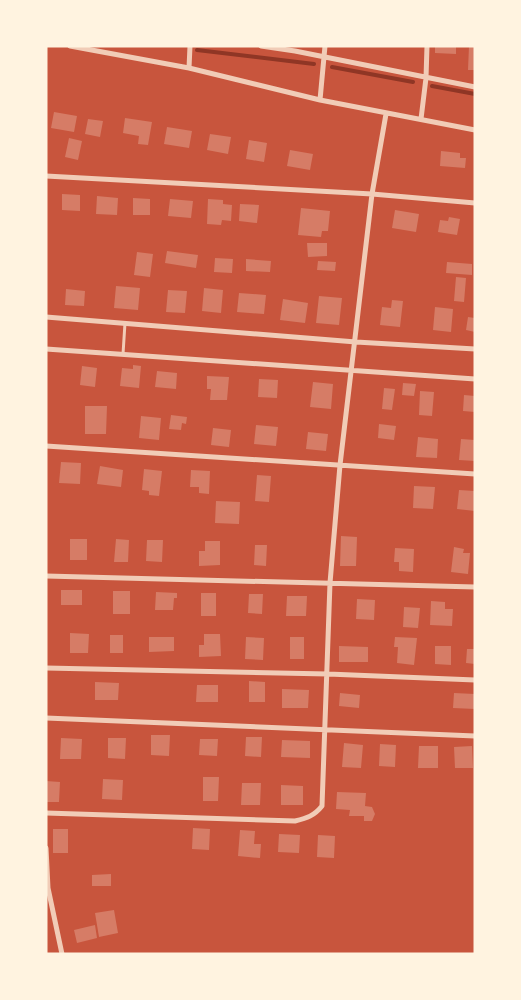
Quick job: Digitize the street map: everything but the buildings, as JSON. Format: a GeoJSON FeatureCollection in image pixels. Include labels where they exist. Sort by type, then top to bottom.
{"type":"FeatureCollection","features":[{"type":"Feature","properties":{"kind":"street"},"geometry":{"type":"LineString","coordinates":[[70,46],[189,68],[320,100],[475,130]]}},
{"type":"Feature","properties":{"kind":"street"},"geometry":{"type":"LineString","coordinates":[[189,68],[190,46]]}},
{"type":"Feature","properties":{"kind":"street"},"geometry":{"type":"LineString","coordinates":[[261,46],[295,49],[324,58],[475,87]]}},
{"type":"Feature","properties":{"kind":"street"},"geometry":{"type":"LineString","coordinates":[[320,100],[325,46]]}},
{"type":"Feature","properties":{"kind":"street"},"geometry":{"type":"LineString","coordinates":[[421,119],[426,78],[427,46]]}},
{"type":"Feature","properties":{"kind":"street"},"geometry":{"type":"LineString","coordinates":[[46,814],[295,821],[316,814],[322,806],[330,583],[340,464],[356,342],[372,194],[386,114]]}},
{"type":"Feature","properties":{"kind":"street"},"geometry":{"type":"LineString","coordinates":[[46,176],[372,194],[475,203]]}},
{"type":"Feature","properties":{"kind":"street"},"geometry":{"type":"LineString","coordinates":[[46,317],[356,342],[475,349]]}},
{"type":"Feature","properties":{"kind":"street"},"geometry":{"type":"LineString","coordinates":[[46,349],[475,380]]}},
{"type":"Feature","properties":{"kind":"street"},"geometry":{"type":"LineString","coordinates":[[46,446],[475,474]]}},
{"type":"Feature","properties":{"kind":"street"},"geometry":{"type":"LineString","coordinates":[[46,576],[475,587]]}},
{"type":"Feature","properties":{"kind":"street"},"geometry":{"type":"LineString","coordinates":[[46,668],[328,674],[475,680]]}},
{"type":"Feature","properties":{"kind":"street"},"geometry":{"type":"LineString","coordinates":[[46,718],[475,736]]}},
{"type":"Feature","properties":{"kind":"street"},"geometry":{"type":"LineString","coordinates":[[46,848],[48,888],[62,954]]}},
{"type":"Feature","properties":{"kind":"lane"},"geometry":{"type":"LineString","coordinates":[[123,355],[125,323]]}},
{"type":"Feature","properties":{"kind":"waterway"},"geometry":{"type":"LineString","coordinates":[[197,50],[314,64]]}},
{"type":"Feature","properties":{"kind":"waterway"},"geometry":{"type":"LineString","coordinates":[[332,67],[413,82]]}},
{"type":"Feature","properties":{"kind":"waterway"},"geometry":{"type":"LineString","coordinates":[[432,86],[475,94]]}}]}
